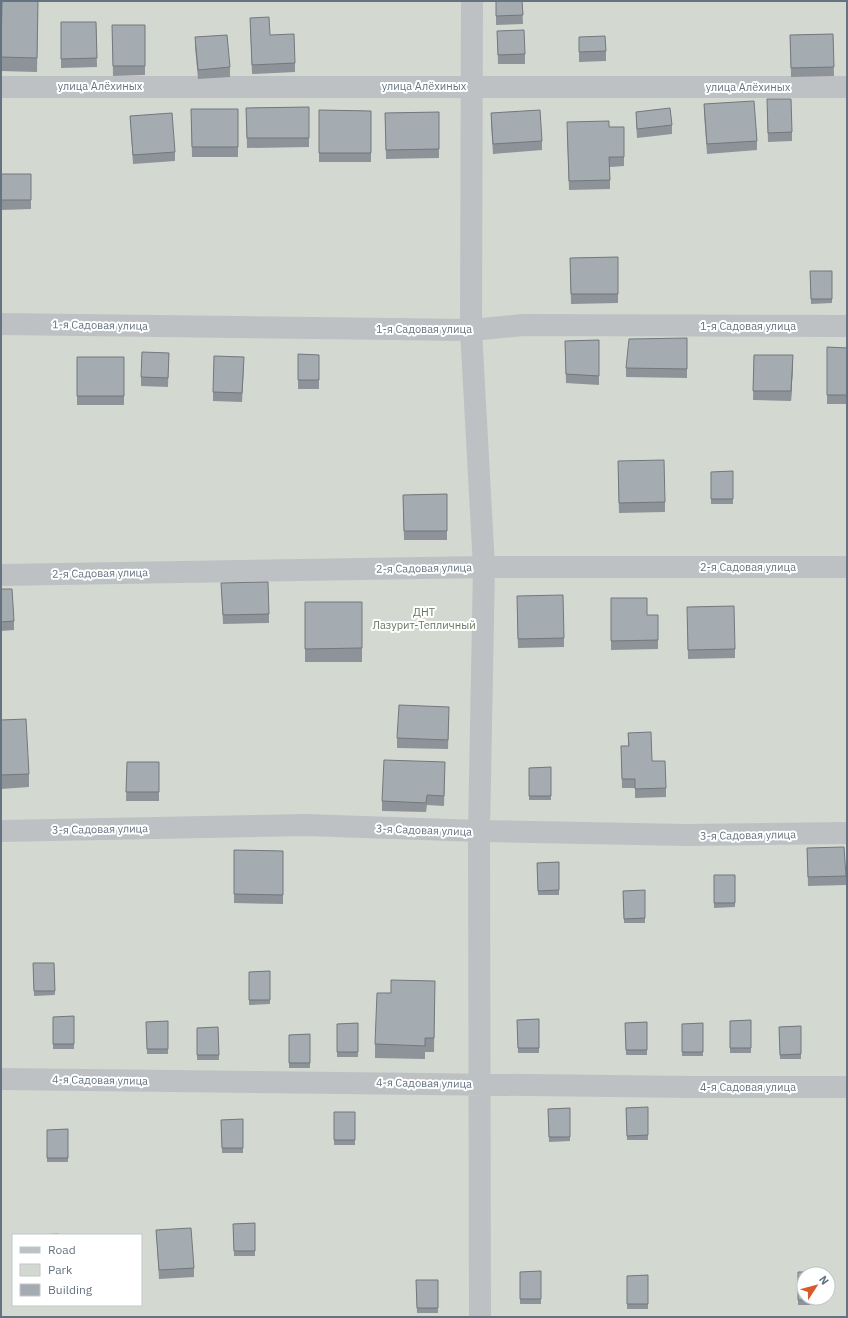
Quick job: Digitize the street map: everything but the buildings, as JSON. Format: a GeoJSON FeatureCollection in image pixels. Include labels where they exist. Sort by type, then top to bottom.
{"type":"FeatureCollection","features":[{"type":"Feature","properties":{"kind":"street"},"geometry":{"type":"LineString","coordinates":[[472,1],[473,86],[471,330],[484,567],[479,832],[480,1317]]}},
{"type":"Feature","properties":{"kind":"street","name":"улица Алёхиных"},"geometry":{"type":"LineString","coordinates":[[1,86],[847,87]]}},
{"type":"Feature","properties":{"kind":"street","name":"1-я Садовая улица"},"geometry":{"type":"LineString","coordinates":[[1,324],[471,330],[523,326],[847,326]]}},
{"type":"Feature","properties":{"kind":"street","name":"2-я Садовая улица"},"geometry":{"type":"LineString","coordinates":[[1,575],[484,567],[847,567]]}},
{"type":"Feature","properties":{"kind":"street","name":"3-я Садовая улица"},"geometry":{"type":"LineString","coordinates":[[1,831],[306,825],[479,832],[687,836],[847,833]]}},
{"type":"Feature","properties":{"kind":"street","name":"4-я Садовая улица"},"geometry":{"type":"LineString","coordinates":[[1,1079],[692,1087],[847,1087]]}},
{"type":"Feature","properties":{"kind":"green space","name":"ДНТ Лазурит-Тепличный"},"geometry":{"type":"Polygon","coordinates":[[[1,1],[847,1],[847,1317],[1,1317],[1,1]]]}}]}
